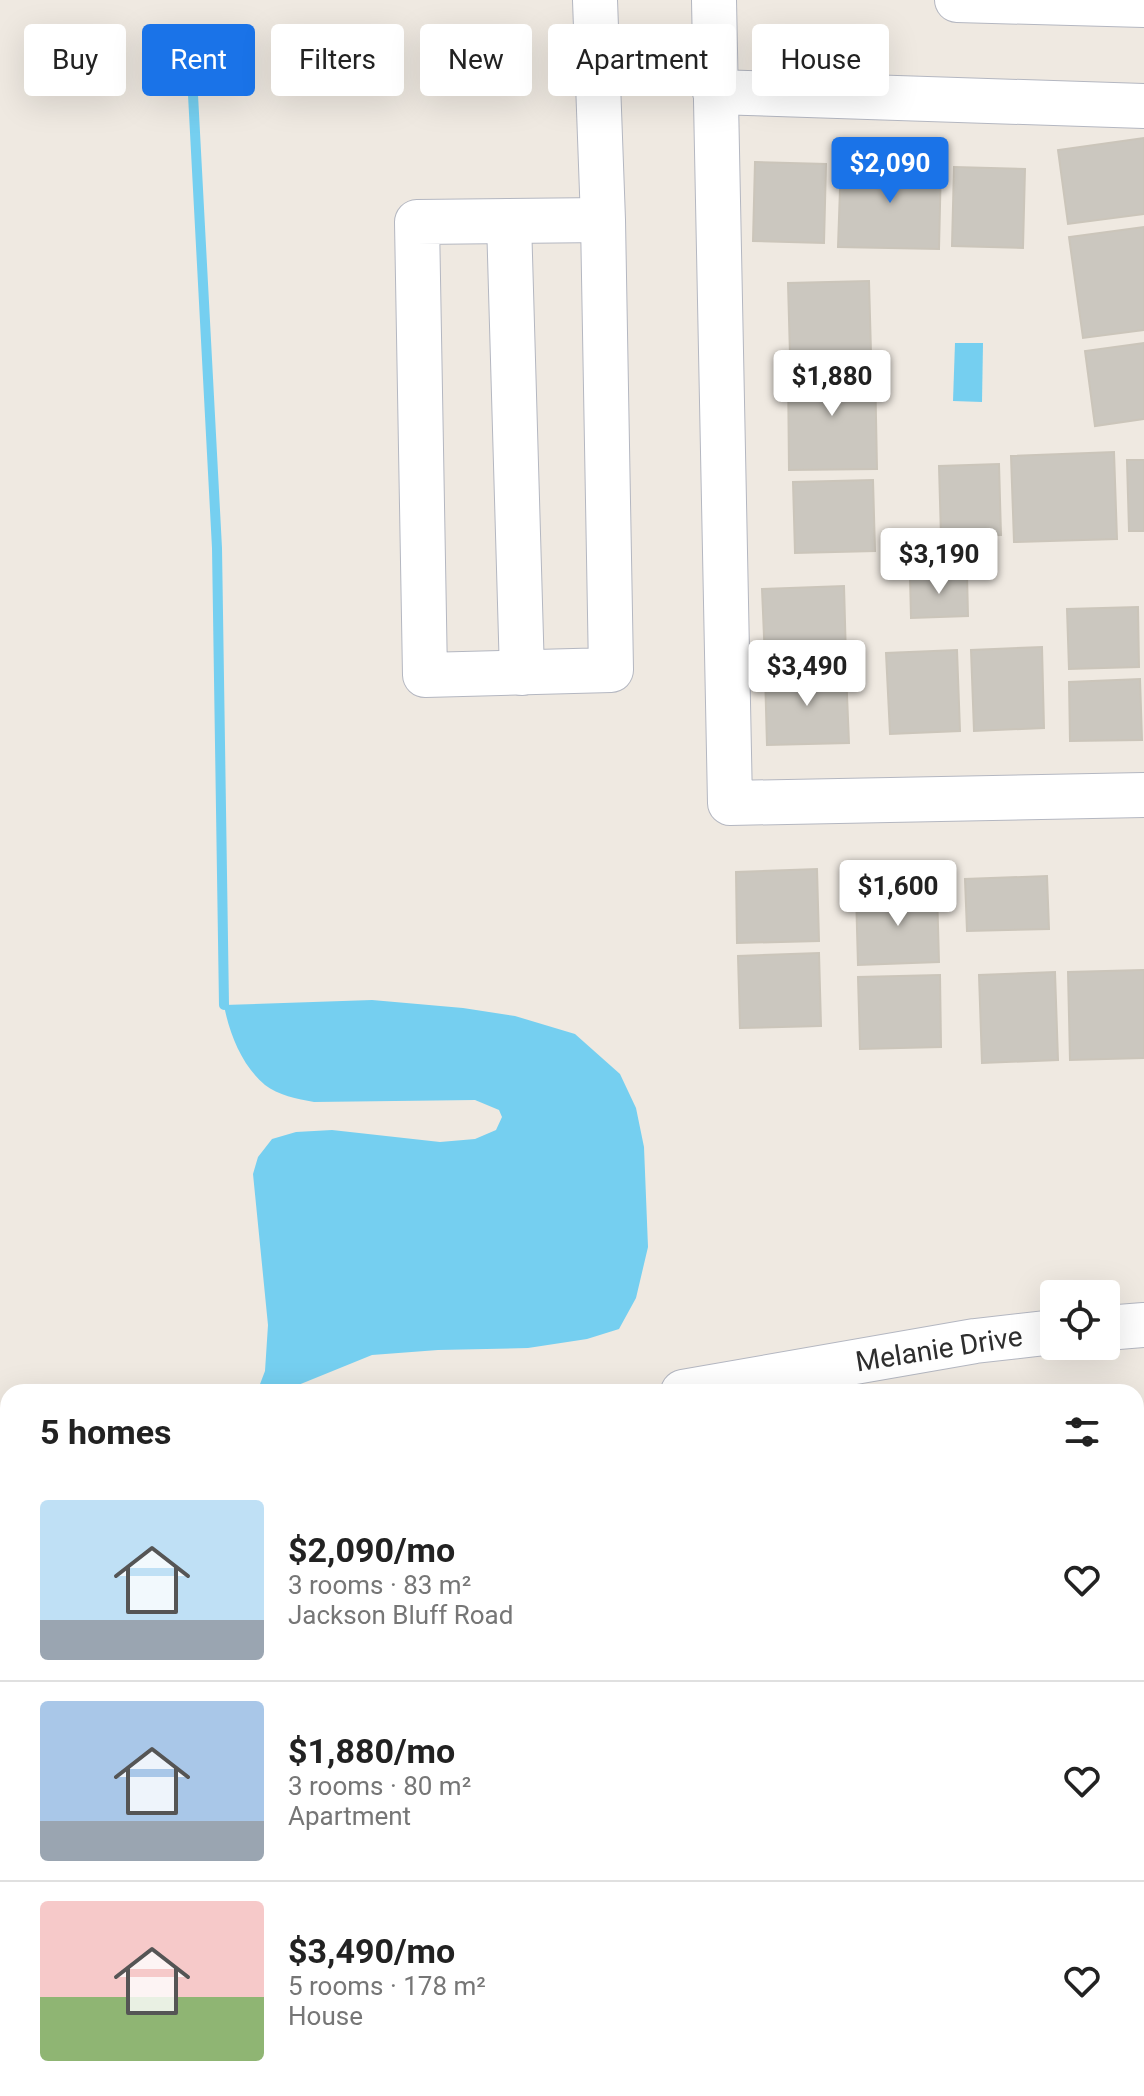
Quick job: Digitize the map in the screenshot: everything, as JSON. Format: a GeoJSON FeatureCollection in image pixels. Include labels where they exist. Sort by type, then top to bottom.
{"type":"FeatureCollection","features":[{"type":"Feature","properties":{"kind":"street"},"geometry":{"type":"LineString","coordinates":[[595,0],[603,220],[611,670],[425,675],[417,222],[603,220]]}},
{"type":"Feature","properties":{"kind":"street"},"geometry":{"type":"LineString","coordinates":[[714,0],[714,24]]}},
{"type":"Feature","properties":{"kind":"street"},"geometry":{"type":"LineString","coordinates":[[957,0],[1144,5]]}},
{"type":"Feature","properties":{"kind":"street"},"geometry":{"type":"LineString","coordinates":[[736,93],[1144,106]]}},
{"type":"Feature","properties":{"kind":"street"},"geometry":{"type":"LineString","coordinates":[[715,96],[730,803],[1144,795]]}},
{"type":"Feature","properties":{"kind":"street"},"geometry":{"type":"LineString","coordinates":[[509,221],[522,673]]}},
{"type":"Feature","properties":{"kind":"street"},"geometry":{"type":"LineString","coordinates":[[1120,1327],[1144,1325]]}},
{"type":"Feature","properties":{"kind":"street","name":"Melanie Drive"},"geometry":{"type":"LineString","coordinates":[[729,1384],[975,1341],[1040,1334]]}},
{"type":"Feature","properties":{"kind":"water"},"geometry":{"type":"Polygon","coordinates":[[[955,343],[983,343],[982,402],[953,401],[955,343]]]}},
{"type":"Feature","properties":{"kind":"water"},"geometry":{"type":"Polygon","coordinates":[[[372,1000],[515,1016],[575,1034],[620,1074],[636,1108],[644,1147],[648,1247],[636,1298],[619,1329],[587,1339],[528,1348],[372,1355],[301,1384],[260,1384],[265,1371],[268,1325],[253,1174],[258,1157],[272,1139],[296,1132],[332,1130],[440,1142],[475,1139],[496,1130],[502,1117],[499,1110],[475,1100],[314,1102],[282,1094],[265,1085],[243,1059],[229,1027],[224,1005],[372,1000]]]}},
{"type":"Feature","properties":{"kind":"building"},"geometry":{"type":"Polygon","coordinates":[[[1144,138],[1144,214],[1068,224],[1058,150],[1144,138]]]}},
{"type":"Feature","properties":{"kind":"building"},"geometry":{"type":"Polygon","coordinates":[[[841,160],[941,163],[939,249],[838,247],[841,160]]]}},
{"type":"Feature","properties":{"kind":"building"},"geometry":{"type":"Polygon","coordinates":[[[755,162],[826,164],[824,243],[753,241],[755,162]]]}},
{"type":"Feature","properties":{"kind":"building"},"geometry":{"type":"Polygon","coordinates":[[[954,167],[1025,169],[1023,248],[952,246],[954,167]]]}},
{"type":"Feature","properties":{"kind":"building"},"geometry":{"type":"Polygon","coordinates":[[[1144,227],[1144,330],[1083,338],[1069,237],[1144,227]]]}},
{"type":"Feature","properties":{"kind":"building"},"geometry":{"type":"Polygon","coordinates":[[[869,281],[871,353],[790,355],[788,283],[869,281]]]}},
{"type":"Feature","properties":{"kind":"building"},"geometry":{"type":"Polygon","coordinates":[[[1144,343],[1144,419],[1095,426],[1085,351],[1144,343]]]}},
{"type":"Feature","properties":{"kind":"building"},"geometry":{"type":"Polygon","coordinates":[[[875,366],[877,469],[789,470],[788,368],[875,366]]]}},
{"type":"Feature","properties":{"kind":"building"},"geometry":{"type":"Polygon","coordinates":[[[1114,452],[1117,539],[1014,542],[1011,456],[1114,452]]]}},
{"type":"Feature","properties":{"kind":"building"},"geometry":{"type":"Polygon","coordinates":[[[1127,460],[1144,460],[1144,531],[1129,531],[1127,460]]]}},
{"type":"Feature","properties":{"kind":"building"},"geometry":{"type":"Polygon","coordinates":[[[999,464],[1001,535],[941,537],[939,466],[999,464]]]}},
{"type":"Feature","properties":{"kind":"building"},"geometry":{"type":"Polygon","coordinates":[[[873,480],[875,551],[795,553],[793,482],[873,480]]]}},
{"type":"Feature","properties":{"kind":"building"},"geometry":{"type":"Polygon","coordinates":[[[967,574],[968,616],[911,618],[910,576],[967,574]]]}},
{"type":"Feature","properties":{"kind":"building"},"geometry":{"type":"Polygon","coordinates":[[[844,586],[846,658],[765,660],[762,589],[844,586]]]}},
{"type":"Feature","properties":{"kind":"building"},"geometry":{"type":"Polygon","coordinates":[[[1138,607],[1139,667],[1069,669],[1067,609],[1138,607]]]}},
{"type":"Feature","properties":{"kind":"building"},"geometry":{"type":"Polygon","coordinates":[[[1042,647],[1044,728],[974,731],[971,650],[1042,647]]]}},
{"type":"Feature","properties":{"kind":"building"},"geometry":{"type":"Polygon","coordinates":[[[957,650],[960,731],[890,734],[886,653],[957,650]]]}},
{"type":"Feature","properties":{"kind":"building"},"geometry":{"type":"Polygon","coordinates":[[[846,671],[849,743],[767,745],[765,673],[846,671]]]}},
{"type":"Feature","properties":{"kind":"building"},"geometry":{"type":"Polygon","coordinates":[[[1140,679],[1142,740],[1070,741],[1069,682],[1140,679]]]}},
{"type":"Feature","properties":{"kind":"building"},"geometry":{"type":"Polygon","coordinates":[[[817,869],[819,941],[737,943],[736,872],[817,869]]]}},
{"type":"Feature","properties":{"kind":"building"},"geometry":{"type":"Polygon","coordinates":[[[1047,876],[1049,929],[967,931],[965,879],[1047,876]]]}},
{"type":"Feature","properties":{"kind":"building"},"geometry":{"type":"Polygon","coordinates":[[[937,890],[939,962],[858,965],[856,893],[937,890]]]}},
{"type":"Feature","properties":{"kind":"building"},"geometry":{"type":"Polygon","coordinates":[[[819,953],[821,1026],[740,1028],[738,956],[819,953]]]}},
{"type":"Feature","properties":{"kind":"building"},"geometry":{"type":"Polygon","coordinates":[[[1144,970],[1144,1058],[1070,1060],[1068,972],[1144,970]]]}},
{"type":"Feature","properties":{"kind":"building"},"geometry":{"type":"Polygon","coordinates":[[[1055,972],[1058,1060],[982,1063],[979,975],[1055,972]]]}},
{"type":"Feature","properties":{"kind":"building"},"geometry":{"type":"Polygon","coordinates":[[[940,975],[941,1047],[860,1049],[858,977],[940,975]]]}},
{"type":"Feature","properties":{"kind":"waterway"},"geometry":{"type":"LineString","coordinates":[[193,96],[217,548],[224,1005]]}}]}
